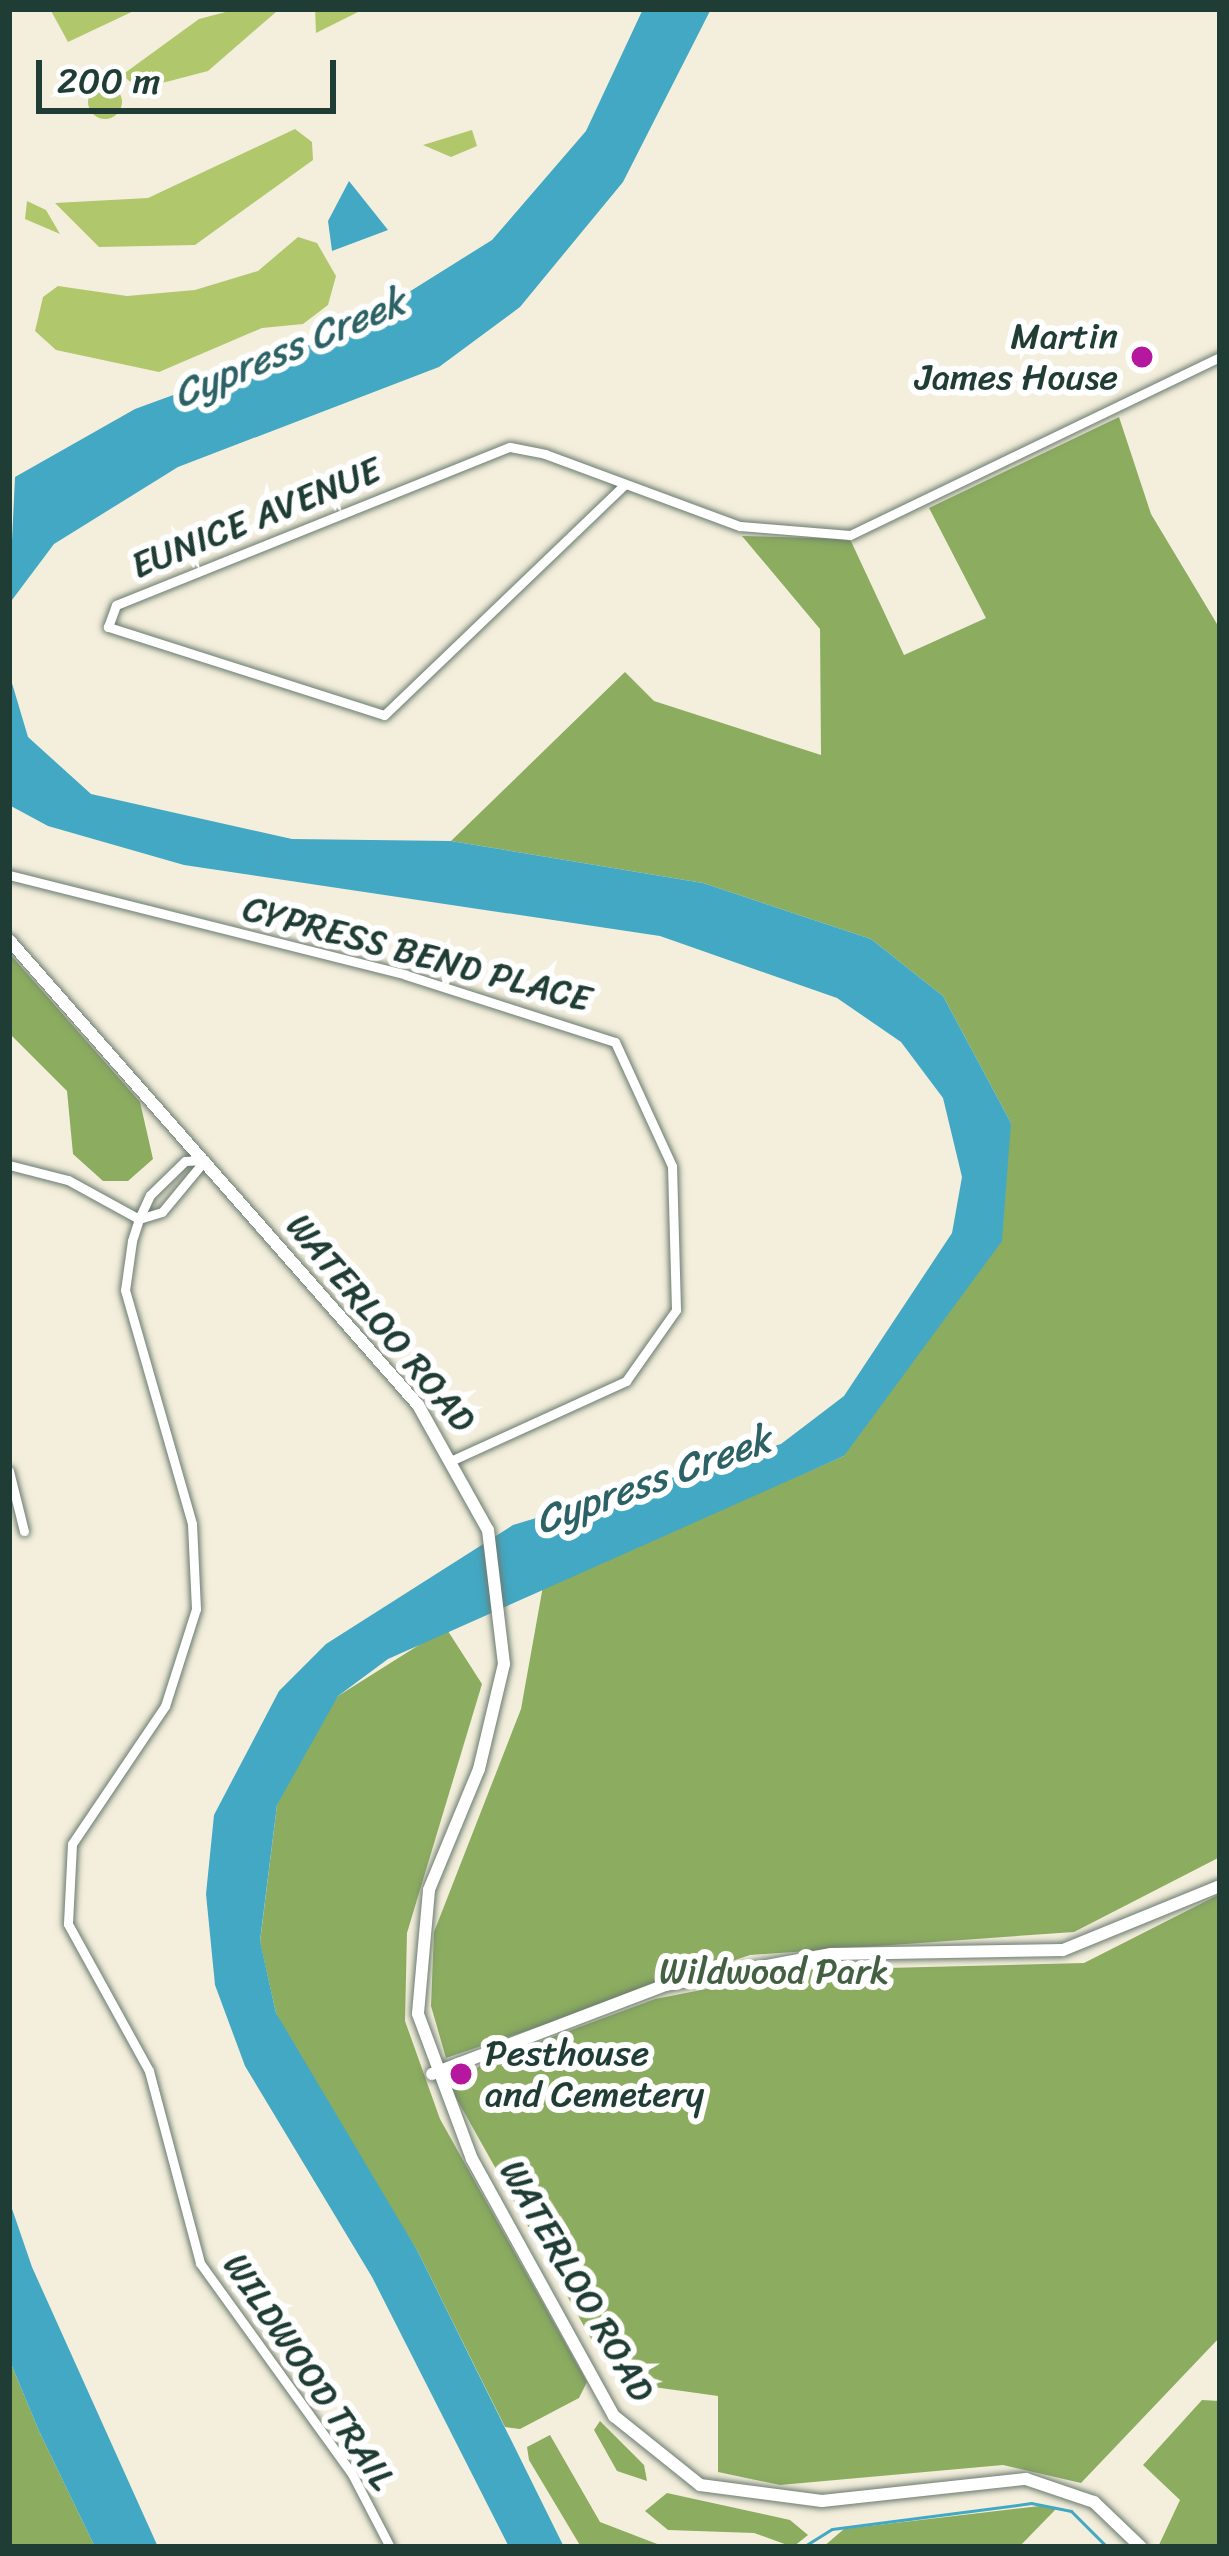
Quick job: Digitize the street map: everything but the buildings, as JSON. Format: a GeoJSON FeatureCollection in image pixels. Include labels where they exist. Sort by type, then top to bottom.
{"type":"FeatureCollection","features":[{"type":"Feature","properties":{"kind":"street"},"geometry":{"type":"LineString","coordinates":[[624,485],[740,526],[850,535],[1220,357]]}},
{"type":"Feature","properties":{"kind":"street","name":"EUNICE AVENUE"},"geometry":{"type":"LineString","coordinates":[[522,448],[624,485],[384,715],[108,627],[116,605],[487,452],[522,448]]}},
{"type":"Feature","properties":{"kind":"street","name":"CYPRESS BEND PLACE"},"geometry":{"type":"LineString","coordinates":[[9,874],[406,975],[615,1042],[672,1166],[676,1310],[626,1381],[455,1459]]}},
{"type":"Feature","properties":{"kind":"street","name":"WATERLOO ROAD"},"geometry":{"type":"LineString","coordinates":[[9,940],[205,1160],[455,1459],[468,1486],[500,1576],[504,1641],[479,1769],[422,1924],[418,2014],[431,2074],[614,2416],[673,2473],[736,2494],[822,2501],[1026,2479],[1094,2502],[1141,2547]]}},
{"type":"Feature","properties":{"kind":"street"},"geometry":{"type":"LineString","coordinates":[[9,1165],[68,1180],[139,1219],[162,1212],[205,1160]]}},
{"type":"Feature","properties":{"kind":"street","name":"WILDWOOD TRAIL"},"geometry":{"type":"LineString","coordinates":[[205,1160],[166,1177],[139,1219],[125,1290],[131,1339],[192,1524],[196,1609],[165,1706],[72,1844],[68,1924],[149,2071],[200,2263],[348,2469],[390,2547]]}},
{"type":"Feature","properties":{"kind":"street"},"geometry":{"type":"LineString","coordinates":[[9,1471],[24,1531]]}},
{"type":"Feature","properties":{"kind":"street"},"geometry":{"type":"LineString","coordinates":[[431,2074],[664,1985],[831,1954],[1063,1950],[1220,1886]]}},
{"type":"Feature","properties":{"kind":"green space"},"geometry":{"type":"Polygon","coordinates":[[[50,9],[138,9],[68,42],[50,9]]]}},
{"type":"Feature","properties":{"kind":"green space"},"geometry":{"type":"Polygon","coordinates":[[[237,9],[276,12],[208,71],[139,89],[122,75],[199,19],[237,9]]]}},
{"type":"Feature","properties":{"kind":"green space"},"geometry":{"type":"Polygon","coordinates":[[[315,9],[364,9],[316,33],[315,9]]]}},
{"type":"Feature","properties":{"kind":"green space"},"geometry":{"type":"Polygon","coordinates":[[[105,85],[117,90],[122,102],[117,114],[105,119],[93,114],[88,102],[93,90],[105,85]]]}},
{"type":"Feature","properties":{"kind":"green space"},"geometry":{"type":"Polygon","coordinates":[[[295,129],[312,142],[313,160],[195,245],[99,247],[55,203],[148,198],[295,129]]]}},
{"type":"Feature","properties":{"kind":"green space"},"geometry":{"type":"Polygon","coordinates":[[[472,130],[477,146],[451,157],[423,145],[472,130]]]}},
{"type":"Feature","properties":{"kind":"green space"},"geometry":{"type":"Polygon","coordinates":[[[27,201],[46,210],[60,234],[25,219],[27,201]]]}},
{"type":"Feature","properties":{"kind":"green space"},"geometry":{"type":"Polygon","coordinates":[[[298,237],[317,243],[336,276],[328,305],[303,324],[262,328],[159,372],[56,350],[35,331],[43,297],[58,286],[127,296],[195,290],[258,271],[298,237]]]}},
{"type":"Feature","properties":{"kind":"green space"},"geometry":{"type":"Polygon","coordinates":[[[1119,417],[1151,514],[1220,629],[1220,1857],[1074,1932],[750,1955],[446,2058],[431,2006],[434,1932],[521,1709],[543,1586],[844,1456],[1011,1123],[943,996],[871,939],[703,883],[451,841],[625,672],[654,701],[821,755],[820,629],[742,536],[850,539],[904,655],[986,618],[929,508],[1119,417]]]}},
{"type":"Feature","properties":{"kind":"green space"},"geometry":{"type":"Polygon","coordinates":[[[9,953],[140,1102],[153,1159],[128,1181],[103,1181],[73,1154],[67,1091],[9,1033],[9,953]]]}},
{"type":"Feature","properties":{"kind":"green space"},"geometry":{"type":"Polygon","coordinates":[[[446,1628],[482,1684],[407,1933],[405,2021],[440,2119],[587,2382],[579,2398],[520,2429],[505,2427],[418,2252],[312,2087],[276,2013],[260,1942],[277,1805],[300,1748],[338,1696],[446,1628]]]}},
{"type":"Feature","properties":{"kind":"green space"},"geometry":{"type":"Polygon","coordinates":[[[1220,1894],[1220,2337],[1081,2483],[1003,2465],[780,2485],[718,2472],[718,2396],[632,2384],[620,2349],[594,2344],[450,2087],[485,2062],[655,1999],[804,1970],[1084,1963],[1220,1894]]]}},
{"type":"Feature","properties":{"kind":"green space"},"geometry":{"type":"Polygon","coordinates":[[[9,2359],[39,2431],[95,2547],[9,2547],[9,2359]]]}},
{"type":"Feature","properties":{"kind":"green space"},"geometry":{"type":"Polygon","coordinates":[[[1202,2400],[1220,2401],[1220,2547],[1158,2547],[1180,2500],[1143,2465],[1202,2400]]]}},
{"type":"Feature","properties":{"kind":"green space"},"geometry":{"type":"Polygon","coordinates":[[[600,2421],[644,2465],[647,2481],[617,2471],[594,2430],[600,2421]]]}},
{"type":"Feature","properties":{"kind":"green space"},"geometry":{"type":"Polygon","coordinates":[[[550,2435],[600,2522],[665,2547],[581,2547],[529,2460],[527,2447],[550,2435]]]}},
{"type":"Feature","properties":{"kind":"green space"},"geometry":{"type":"Polygon","coordinates":[[[667,2493],[790,2520],[808,2535],[793,2547],[754,2533],[668,2530],[645,2511],[667,2493]]]}},
{"type":"Feature","properties":{"kind":"green space"},"geometry":{"type":"Polygon","coordinates":[[[1040,2506],[1056,2509],[1019,2547],[823,2547],[844,2529],[1040,2506]]]}},
{"type":"Feature","properties":{"kind":"water","name":"Cypress Creek"},"geometry":{"type":"Polygon","coordinates":[[[643,9],[711,9],[623,182],[520,307],[439,367],[178,467],[54,544],[9,604],[15,477],[135,409],[345,332],[492,240],[586,131],[643,9]]]}},
{"type":"Feature","properties":{"kind":"water"},"geometry":{"type":"Polygon","coordinates":[[[349,181],[388,230],[332,251],[328,221],[349,181]]]}},
{"type":"Feature","properties":{"kind":"water","name":"Cypress Creek"},"geometry":{"type":"Polygon","coordinates":[[[9,673],[28,737],[91,794],[292,839],[451,841],[703,883],[871,939],[943,996],[1011,1123],[1002,1241],[844,1456],[388,1659],[338,1696],[277,1805],[260,1941],[276,2013],[418,2252],[564,2547],[509,2547],[372,2277],[245,2066],[215,1985],[206,1894],[214,1815],[279,1691],[326,1644],[513,1525],[781,1444],[844,1396],[952,1233],[962,1177],[943,1098],[901,1042],[837,998],[660,936],[184,865],[48,826],[9,805],[9,673]]]}},
{"type":"Feature","properties":{"kind":"water"},"geometry":{"type":"Polygon","coordinates":[[[9,2200],[32,2267],[158,2547],[95,2547],[39,2431],[9,2359],[9,2200]]]}},
{"type":"Feature","properties":{"kind":"waterway"},"geometry":{"type":"LineString","coordinates":[[803,2547],[832,2529],[1031,2503],[1071,2511],[1107,2547]]}},
{"type":"Feature","properties":{"kind":"place","name":"Martin James House"},"geometry":{"type":"Point","coordinates":[1142,357]}},
{"type":"Feature","properties":{"kind":"place","name":"Pesthouse and Cemetery"},"geometry":{"type":"Point","coordinates":[461,2074]}},
{"type":"Feature","properties":{"kind":"park label","name":"Wildwood Park"},"geometry":{"type":"Point","coordinates":[774,1972]}}]}
